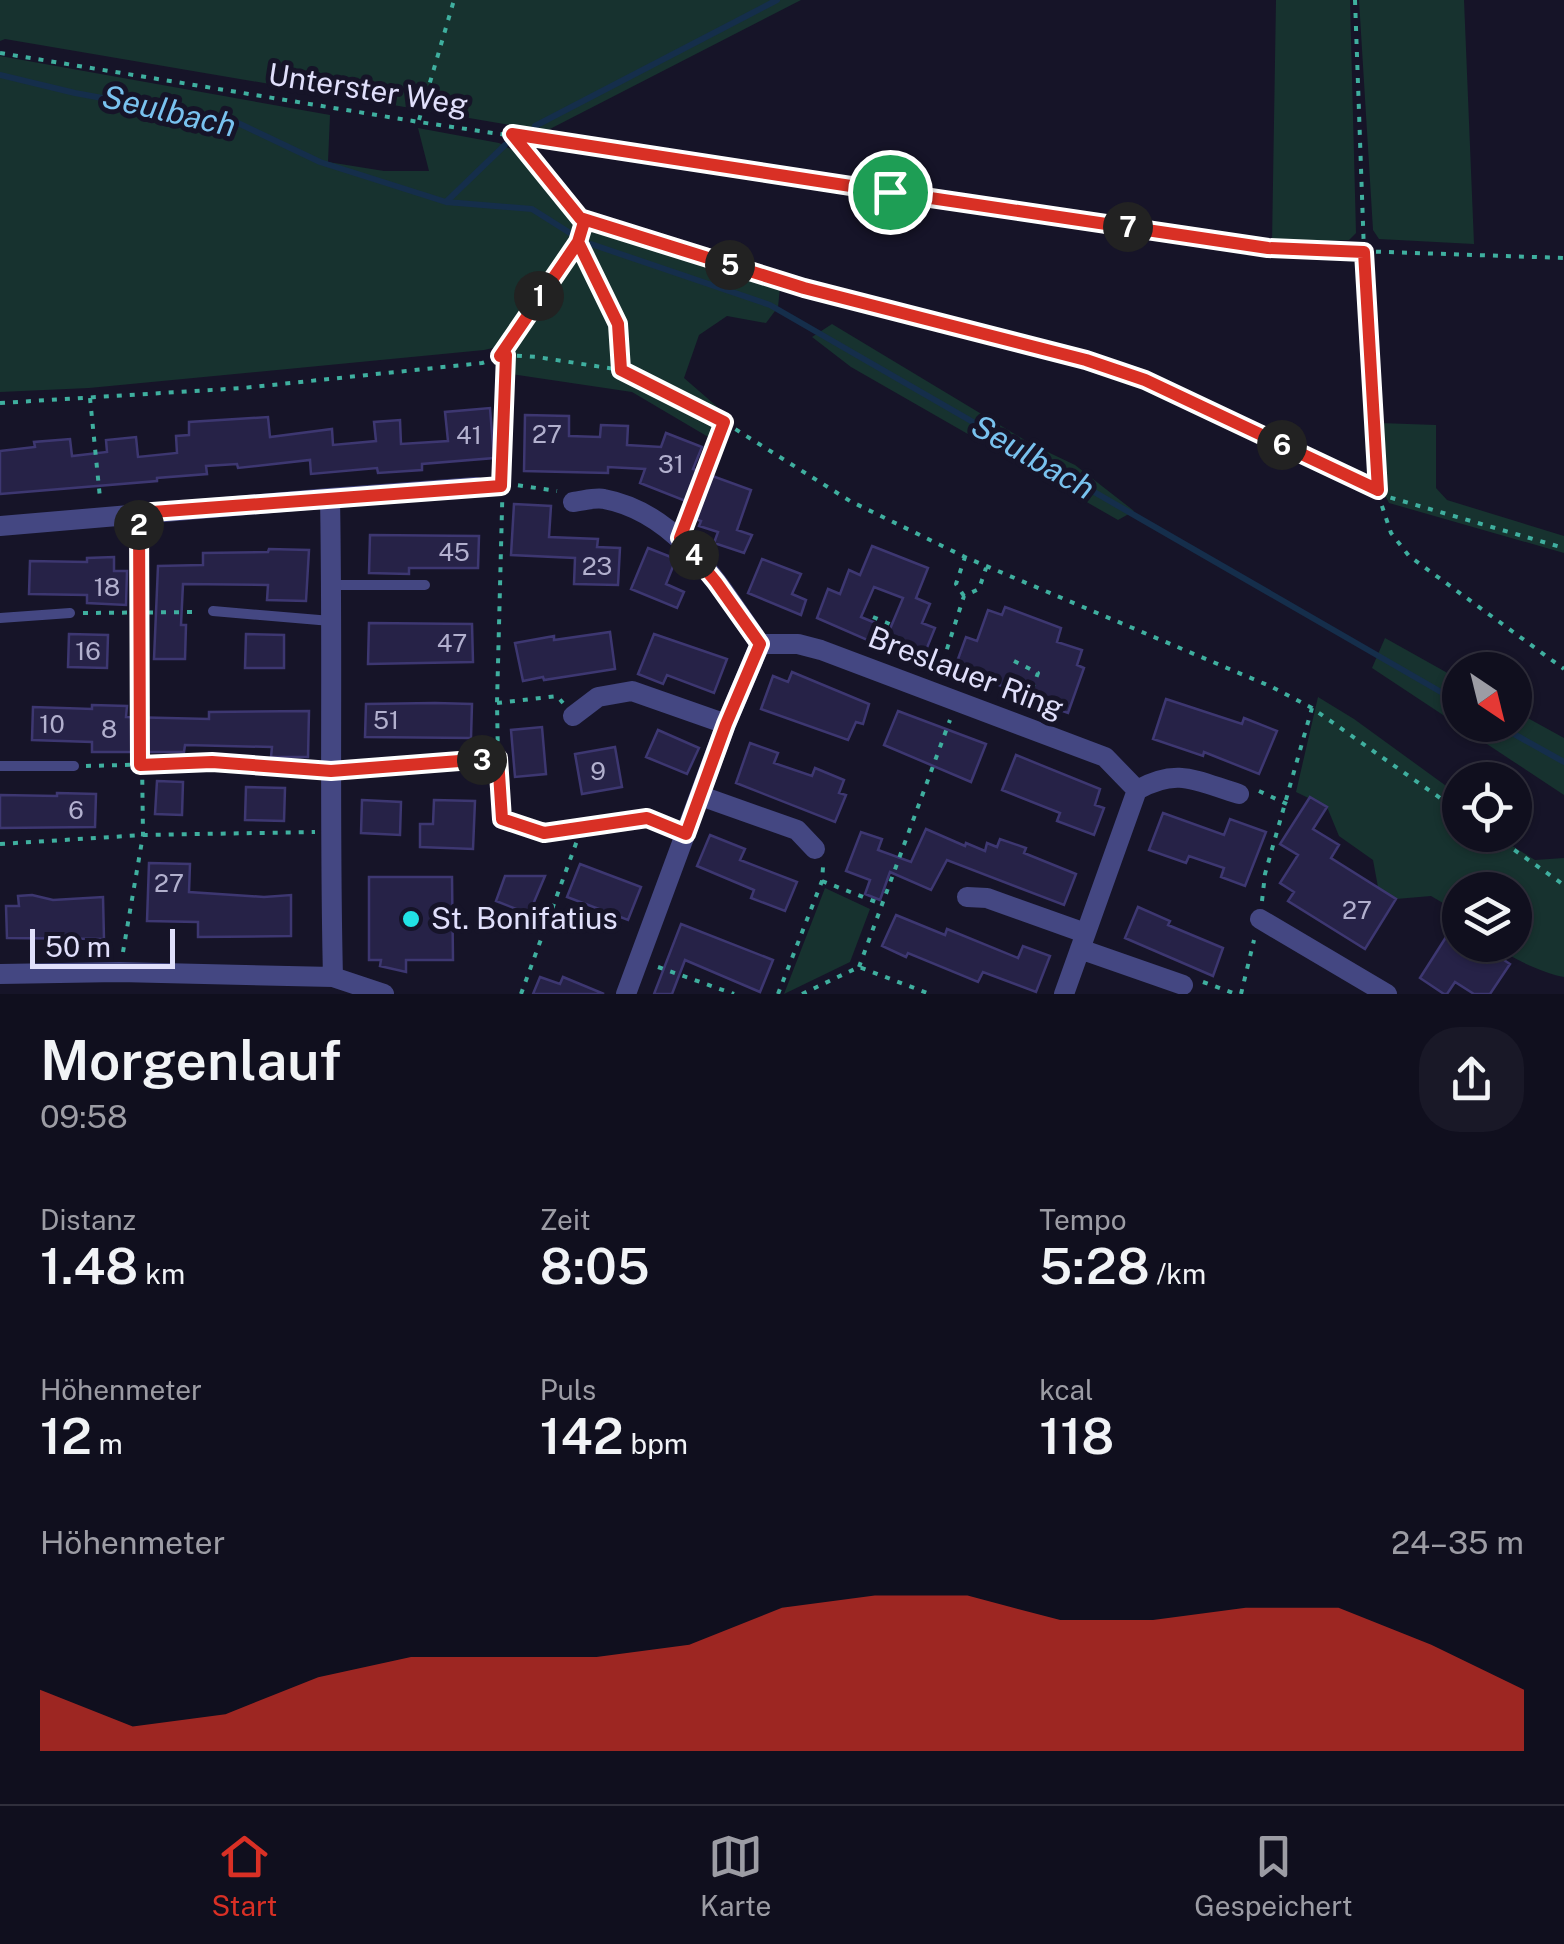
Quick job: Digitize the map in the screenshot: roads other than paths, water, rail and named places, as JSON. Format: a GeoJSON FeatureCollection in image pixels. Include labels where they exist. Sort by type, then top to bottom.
{"type":"FeatureCollection","features":[{"type":"Feature","properties":{"kind":"street"},"geometry":{"type":"LineString","coordinates":[[0,526],[476,487]]}},
{"type":"Feature","properties":{"kind":"street"},"geometry":{"type":"LineString","coordinates":[[330,498],[333,977]]}},
{"type":"Feature","properties":{"kind":"street"},"geometry":{"type":"LineString","coordinates":[[573,502],[602,498],[643,513],[680,538],[760,644],[726,724],[626,994]]}},
{"type":"Feature","properties":{"kind":"street","name":"Breslauer Ring"},"geometry":{"type":"LineString","coordinates":[[760,644],[798,644],[821,650],[1104,758],[1137,790]]}},
{"type":"Feature","properties":{"kind":"street"},"geometry":{"type":"LineString","coordinates":[[573,716],[598,697],[632,692],[726,724]]}},
{"type":"Feature","properties":{"kind":"street"},"geometry":{"type":"LineString","coordinates":[[1064,994],[1137,790],[1158,778],[1183,776],[1238,794]]}},
{"type":"Feature","properties":{"kind":"street"},"geometry":{"type":"LineString","coordinates":[[701,796],[797,830],[814,849]]}},
{"type":"Feature","properties":{"kind":"street"},"geometry":{"type":"LineString","coordinates":[[967,897],[988,898],[1183,985]]}},
{"type":"Feature","properties":{"kind":"street"},"geometry":{"type":"LineString","coordinates":[[1260,920],[1387,994]]}},
{"type":"Feature","properties":{"kind":"street"},"geometry":{"type":"LineString","coordinates":[[0,974],[119,972],[333,977],[384,994]]}},
{"type":"Feature","properties":{"kind":"lane"},"geometry":{"type":"LineString","coordinates":[[332,585],[425,586]]}},
{"type":"Feature","properties":{"kind":"lane"},"geometry":{"type":"LineString","coordinates":[[213,611],[332,621]]}},
{"type":"Feature","properties":{"kind":"lane"},"geometry":{"type":"LineString","coordinates":[[0,618],[70,614]]}},
{"type":"Feature","properties":{"kind":"lane"},"geometry":{"type":"LineString","coordinates":[[212,762],[331,771],[423,764]]}},
{"type":"Feature","properties":{"kind":"lane"},"geometry":{"type":"LineString","coordinates":[[0,766],[74,766]]}},
{"type":"Feature","properties":{"kind":"waterway","name":"Seulbach"},"geometry":{"type":"LineString","coordinates":[[535,126],[777,0]]}},
{"type":"Feature","properties":{"kind":"waterway","name":"Seulbach"},"geometry":{"type":"LineString","coordinates":[[0,75],[238,123],[320,162],[446,202],[532,209],[570,233]]}},
{"type":"Feature","properties":{"kind":"waterway","name":"Seulbach"},"geometry":{"type":"LineString","coordinates":[[446,202],[505,145]]}},
{"type":"Feature","properties":{"kind":"waterway","name":"Seulbach"},"geometry":{"type":"LineString","coordinates":[[591,244],[770,305],[1442,693]]}},
{"type":"Feature","properties":{"kind":"waterway","name":"Seulbach"},"geometry":{"type":"LineString","coordinates":[[1528,742],[1564,762]]}},
{"type":"Feature","properties":{"kind":"place","name":"St. Bonifatius"},"geometry":{"type":"Point","coordinates":[411,919]}}]}
